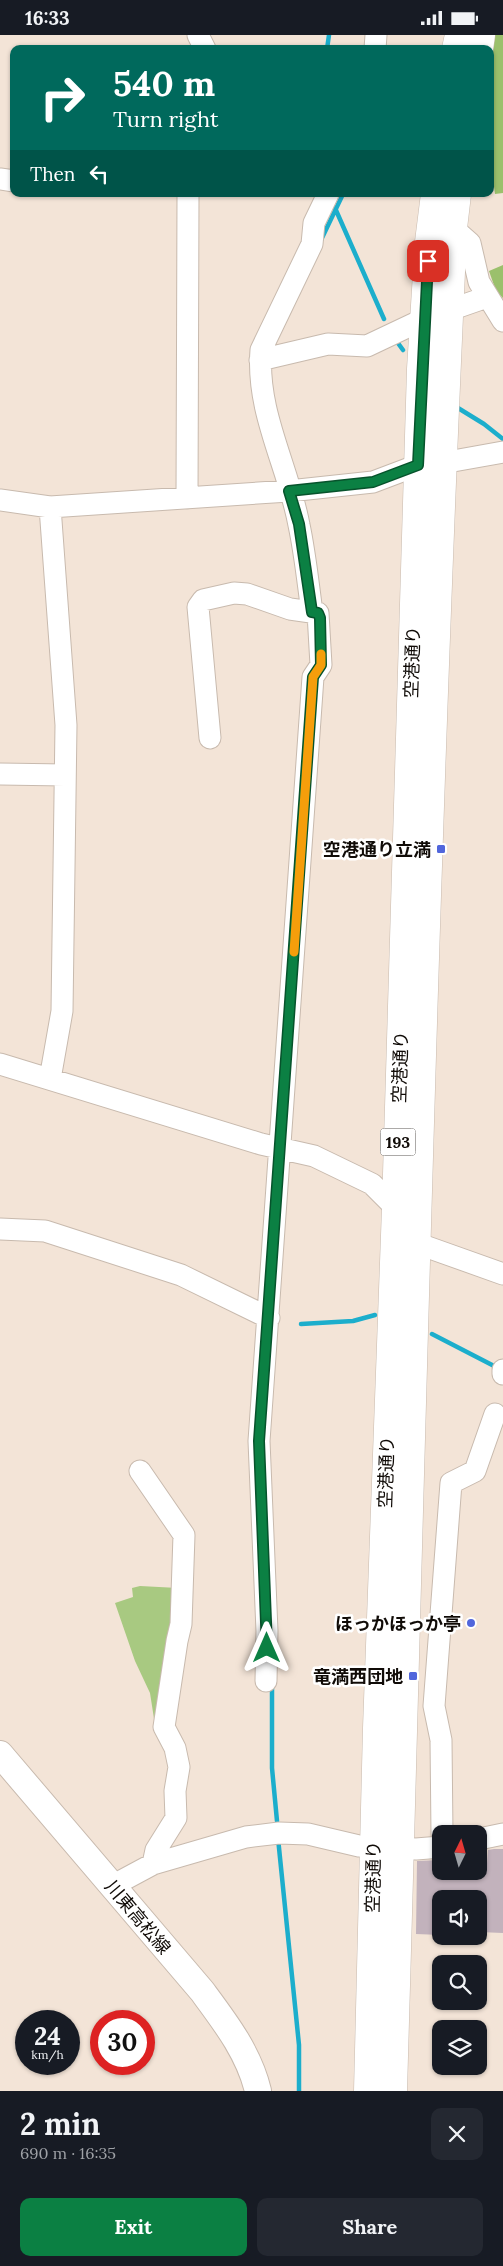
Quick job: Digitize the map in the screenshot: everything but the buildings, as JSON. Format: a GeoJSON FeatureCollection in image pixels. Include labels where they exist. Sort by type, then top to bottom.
{"type":"FeatureCollection","features":[{"type":"Feature","properties":{"kind":"highway","name":"空港通り"},"geometry":{"type":"LineString","coordinates":[[393,2091],[416,1243],[430,464],[424,319],[435,197]]}},
{"type":"Feature","properties":{"kind":"highway","name":"空港通り"},"geometry":{"type":"LineString","coordinates":[[368,2091],[373,1846],[396,1208],[430,464],[450,311],[453,227],[457,197]]}},
{"type":"Feature","properties":{"kind":"main road","name":"川東高松線"},"geometry":{"type":"LineString","coordinates":[[0,1754],[225,2021],[245,2054],[258,2091]]}},
{"type":"Feature","properties":{"kind":"street"},"geometry":{"type":"LineString","coordinates":[[187,498],[188,197]]}},
{"type":"Feature","properties":{"kind":"street"},"geometry":{"type":"LineString","coordinates":[[312,612],[299,524],[261,393],[260,360],[261,350],[312,245],[314,223],[327,197]]}},
{"type":"Feature","properties":{"kind":"street"},"geometry":{"type":"LineString","coordinates":[[453,227],[470,243],[479,282],[503,321]]}},
{"type":"Feature","properties":{"kind":"street"},"geometry":{"type":"LineString","coordinates":[[260,360],[328,345],[367,347],[424,319],[487,297]]}},
{"type":"Feature","properties":{"kind":"street"},"geometry":{"type":"LineString","coordinates":[[0,500],[50,507],[289,491],[373,482],[430,464],[503,452]]}},
{"type":"Feature","properties":{"kind":"street"},"geometry":{"type":"LineString","coordinates":[[50,507],[66,725],[62,1011],[50,1079]]}},
{"type":"Feature","properties":{"kind":"street"},"geometry":{"type":"LineString","coordinates":[[210,738],[198,607],[203,600],[234,593],[247,594],[290,609],[318,613],[320,618],[321,665],[313,677],[259,1441],[267,1631],[266,1681]]}},
{"type":"Feature","properties":{"kind":"street"},"geometry":{"type":"LineString","coordinates":[[0,774],[66,775]]}},
{"type":"Feature","properties":{"kind":"street"},"geometry":{"type":"LineString","coordinates":[[0,1064],[281,1148],[314,1156],[372,1184],[396,1208],[416,1243],[503,1274]]}},
{"type":"Feature","properties":{"kind":"street"},"geometry":{"type":"LineString","coordinates":[[0,1229],[46,1231],[181,1275],[268,1318]]}},
{"type":"Feature","properties":{"kind":"street"},"geometry":{"type":"LineString","coordinates":[[442,1825],[441,1740],[434,1706],[451,1483],[475,1471],[495,1414]]}},
{"type":"Feature","properties":{"kind":"street"},"geometry":{"type":"LineString","coordinates":[[140,1471],[184,1535],[182,1624],[177,1641],[164,1727],[175,1748],[178,1767],[175,1791],[176,1818],[156,1850],[153,1864]]}},
{"type":"Feature","properties":{"kind":"street"},"geometry":{"type":"LineString","coordinates":[[112,1886],[153,1864],[246,1837],[279,1833],[308,1834],[359,1846],[432,1847]]}},
{"type":"Feature","properties":{"kind":"street"},"geometry":{"type":"LineString","coordinates":[[488,1837],[503,1834]]}},
{"type":"Feature","properties":{"kind":"green space"},"geometry":{"type":"Polygon","coordinates":[[[490,35],[503,35],[503,193],[495,194],[494,45],[490,45],[490,35]]]}},
{"type":"Feature","properties":{"kind":"green space"},"geometry":{"type":"Polygon","coordinates":[[[503,265],[503,298],[496,291],[489,271],[503,265]]]}},
{"type":"Feature","properties":{"kind":"green space"},"geometry":{"type":"Polygon","coordinates":[[[140,1586],[178,1588],[155,1725],[150,1693],[135,1661],[115,1603],[133,1597],[132,1588],[140,1586]]]}},
{"type":"Feature","properties":{"kind":"waterway"},"geometry":{"type":"LineString","coordinates":[[328,45],[329,35]]}},
{"type":"Feature","properties":{"kind":"waterway"},"geometry":{"type":"LineString","coordinates":[[321,240],[342,197]]}},
{"type":"Feature","properties":{"kind":"waterway"},"geometry":{"type":"LineString","coordinates":[[335,208],[384,319]]}},
{"type":"Feature","properties":{"kind":"waterway"},"geometry":{"type":"LineString","coordinates":[[395,339],[403,350]]}},
{"type":"Feature","properties":{"kind":"waterway"},"geometry":{"type":"LineString","coordinates":[[458,408],[484,424],[503,439]]}},
{"type":"Feature","properties":{"kind":"waterway"},"geometry":{"type":"LineString","coordinates":[[301,1324],[353,1321],[375,1315]]}},
{"type":"Feature","properties":{"kind":"waterway"},"geometry":{"type":"LineString","coordinates":[[432,1334],[496,1367]]}},
{"type":"Feature","properties":{"kind":"waterway"},"geometry":{"type":"LineString","coordinates":[[272,1685],[272,1768],[277,1821]]}},
{"type":"Feature","properties":{"kind":"waterway"},"geometry":{"type":"LineString","coordinates":[[278,1838],[299,2045],[299,2091]]}},
{"type":"Feature","properties":{"kind":"slow traffic"},"geometry":{"type":"LineString","coordinates":[[294,952],[313,677],[321,665],[321,654]]}},
{"type":"Feature","properties":{"kind":"place","name":"空港通り立満"},"geometry":{"type":"Point","coordinates":[441,849]}},
{"type":"Feature","properties":{"kind":"place","name":"ほっかほっか亭"},"geometry":{"type":"Point","coordinates":[471,1623]}},
{"type":"Feature","properties":{"kind":"place","name":"竜満西団地"},"geometry":{"type":"Point","coordinates":[413,1676]}},
{"type":"Feature","properties":{"kind":"route"},"geometry":{"type":"LineString","coordinates":[[267,1648],[259,1441],[313,677],[321,665],[320,618],[318,613],[312,612],[299,524],[289,491],[373,482],[418,465],[421,369],[428,261]]}}]}
